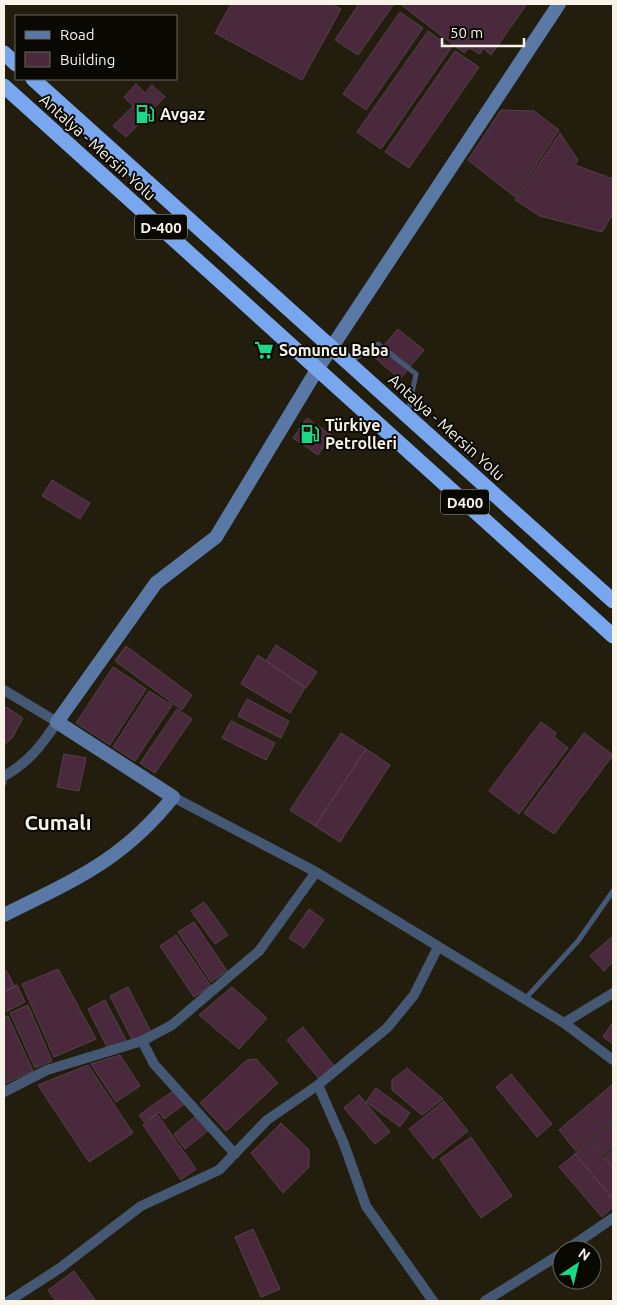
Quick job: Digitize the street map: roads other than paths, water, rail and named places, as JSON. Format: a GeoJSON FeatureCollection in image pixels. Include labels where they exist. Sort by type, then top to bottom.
{"type":"FeatureCollection","features":[{"type":"Feature","properties":{"kind":"highway"},"geometry":{"type":"LineString","coordinates":[[4,53],[15,63]]}},
{"type":"Feature","properties":{"kind":"highway","name":"Antalya - Mersin Yolu"},"geometry":{"type":"LineString","coordinates":[[34,80],[350,362],[613,601]]}},
{"type":"Feature","properties":{"kind":"highway","name":"Antalya - Mersin Yolu"},"geometry":{"type":"LineString","coordinates":[[4,86],[613,636]]}},
{"type":"Feature","properties":{"kind":"street"},"geometry":{"type":"LineString","coordinates":[[4,776],[29,759],[39,749],[156,583],[216,537],[318,368],[559,4]]}},
{"type":"Feature","properties":{"kind":"street"},"geometry":{"type":"LineString","coordinates":[[4,690],[173,797],[316,872],[564,1023],[613,1060]]}},
{"type":"Feature","properties":{"kind":"street"},"geometry":{"type":"LineString","coordinates":[[4,915],[84,876],[104,863],[141,834],[173,797]]}},
{"type":"Feature","properties":{"kind":"street"},"geometry":{"type":"LineString","coordinates":[[4,1092],[47,1070],[142,1042],[172,1025],[246,965],[273,935],[316,872]]}},
{"type":"Feature","properties":{"kind":"street"},"geometry":{"type":"LineString","coordinates":[[9,1301],[60,1268],[125,1216],[158,1197],[209,1176],[235,1154],[267,1120],[318,1085],[371,1042],[402,1010],[422,981],[438,947]]}},
{"type":"Feature","properties":{"kind":"street"},"geometry":{"type":"LineString","coordinates":[[564,1023],[613,992]]}},
{"type":"Feature","properties":{"kind":"street"},"geometry":{"type":"LineString","coordinates":[[142,1042],[154,1064],[235,1154]]}},
{"type":"Feature","properties":{"kind":"street"},"geometry":{"type":"LineString","coordinates":[[318,1085],[344,1144],[366,1206],[433,1301]]}},
{"type":"Feature","properties":{"kind":"street"},"geometry":{"type":"LineString","coordinates":[[581,1240],[613,1218]]}},
{"type":"Feature","properties":{"kind":"street"},"geometry":{"type":"LineString","coordinates":[[485,1301],[552,1259]]}},
{"type":"Feature","properties":{"kind":"lane"},"geometry":{"type":"LineString","coordinates":[[350,362],[378,344],[416,374],[407,414]]}},
{"type":"Feature","properties":{"kind":"lane"},"geometry":{"type":"LineString","coordinates":[[524,999],[554,964],[578,941],[613,891]]}},
{"type":"Feature","properties":{"kind":"place","name":"Avgaz"},"geometry":{"type":"Point","coordinates":[145,114]}},
{"type":"Feature","properties":{"kind":"place","name":"Somuncu Baba"},"geometry":{"type":"Point","coordinates":[264,350]}},
{"type":"Feature","properties":{"kind":"place","name":"Türkiye Petrolleri"},"geometry":{"type":"Point","coordinates":[310,434]}},
{"type":"Feature","properties":{"kind":"district","name":"Cumalı"},"geometry":{"type":"Point","coordinates":[58,822]}}]}
